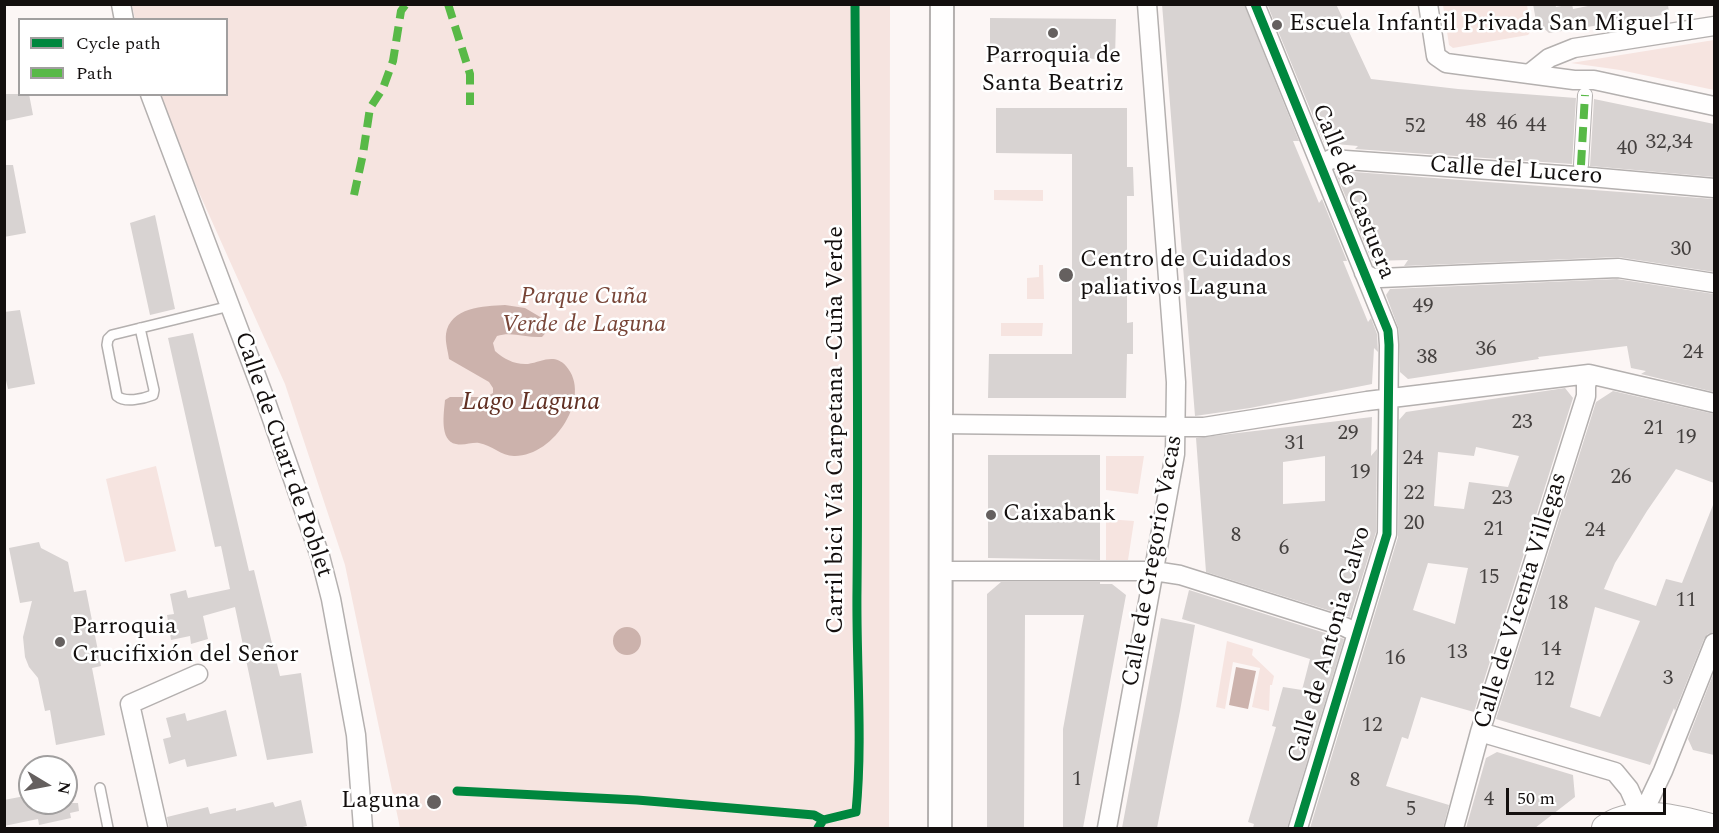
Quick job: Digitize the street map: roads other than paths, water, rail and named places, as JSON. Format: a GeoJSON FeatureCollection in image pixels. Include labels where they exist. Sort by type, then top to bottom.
{"type":"FeatureCollection","features":[{"type":"Feature","properties":{"kind":"main road"},"geometry":{"type":"LineString","coordinates":[[1605,828],[1615,821],[1688,821],[1714,828]]}},
{"type":"Feature","properties":{"kind":"street"},"geometry":{"type":"LineString","coordinates":[[940,828],[942,4]]}},
{"type":"Feature","properties":{"kind":"street","name":"Calle de Gregorio Vacas"},"geometry":{"type":"LineString","coordinates":[[1107,828],[1175,454],[1177,428],[1176,382],[1147,4]]}},
{"type":"Feature","properties":{"kind":"street","name":"Calle de Castuera"},"geometry":{"type":"LineString","coordinates":[[1255,4],[1388,331],[1388,399]]}},
{"type":"Feature","properties":{"kind":"street"},"geometry":{"type":"LineString","coordinates":[[1428,4],[1436,56],[1446,63],[1594,80],[1714,106]]}},
{"type":"Feature","properties":{"kind":"street"},"geometry":{"type":"LineString","coordinates":[[1529,74],[1549,58],[1574,48],[1714,26]]}},
{"type":"Feature","properties":{"kind":"street"},"geometry":{"type":"LineString","coordinates":[[1581,165],[1585,95]]}},
{"type":"Feature","properties":{"kind":"street","name":"Calle de Cuart de Poblet"},"geometry":{"type":"LineString","coordinates":[[151,96],[230,306],[320,556],[331,599],[356,735],[363,828]]}},
{"type":"Feature","properties":{"kind":"street","name":"Calle del Lucero"},"geometry":{"type":"LineString","coordinates":[[1322,169],[1331,159],[1714,188]]}},
{"type":"Feature","properties":{"kind":"street"},"geometry":{"type":"LineString","coordinates":[[1364,273],[1380,279],[1618,268],[1714,283]]}},
{"type":"Feature","properties":{"kind":"street"},"geometry":{"type":"LineString","coordinates":[[941,424],[1204,427],[1388,399],[1589,374],[1714,403]]}},
{"type":"Feature","properties":{"kind":"street","name":"Calle de Vicenta Villegas"},"geometry":{"type":"LineString","coordinates":[[1454,828],[1480,732],[1587,396],[1586,386],[1589,374]]}},
{"type":"Feature","properties":{"kind":"street","name":"Calle de Antonia Calvo"},"geometry":{"type":"LineString","coordinates":[[1298,828],[1387,534],[1388,399]]}},
{"type":"Feature","properties":{"kind":"street"},"geometry":{"type":"LineString","coordinates":[[940,571],[1154,571],[1179,575],[1358,633]]}},
{"type":"Feature","properties":{"kind":"street"},"geometry":{"type":"LineString","coordinates":[[1638,822],[1664,771],[1714,643]]}},
{"type":"Feature","properties":{"kind":"street"},"geometry":{"type":"LineString","coordinates":[[158,828],[130,704],[198,674]]}},
{"type":"Feature","properties":{"kind":"street"},"geometry":{"type":"LineString","coordinates":[[1480,732],[1616,772],[1629,789],[1638,822]]}},
{"type":"Feature","properties":{"kind":"lane"},"geometry":{"type":"LineString","coordinates":[[140,328],[154,390],[153,395],[124,400],[117,396],[107,345],[112,335],[140,328],[230,306]]}},
{"type":"Feature","properties":{"kind":"lane"},"geometry":{"type":"LineString","coordinates":[[100,788],[108,828]]}},
{"type":"Feature","properties":{"kind":"water","name":"Lago Laguna"},"geometry":{"type":"Polygon","coordinates":[[[505,305],[525,308],[547,321],[549,329],[542,337],[508,334],[497,336],[493,343],[495,351],[519,364],[548,359],[561,362],[573,379],[575,393],[572,408],[565,423],[555,436],[543,447],[529,454],[514,456],[479,443],[456,444],[451,442],[447,438],[444,425],[445,400],[450,397],[486,397],[493,393],[489,382],[449,359],[446,334],[449,325],[454,318],[469,310],[505,305]]]}},
{"type":"Feature","properties":{"kind":"water"},"geometry":{"type":"Polygon","coordinates":[[[627,627],[637,631],[641,641],[637,651],[627,655],[617,651],[613,641],[617,631],[627,627]]]}},
{"type":"Feature","properties":{"kind":"water"},"geometry":{"type":"Polygon","coordinates":[[[1236,667],[1256,671],[1248,709],[1229,705],[1236,667]]]}},
{"type":"Feature","properties":{"kind":"place","name":"Escuela Infantil Privada San Miguel II"},"geometry":{"type":"Point","coordinates":[1277,25]}},
{"type":"Feature","properties":{"kind":"place","name":"Parroquia de Santa Beatriz"},"geometry":{"type":"Point","coordinates":[1053,33]}},
{"type":"Feature","properties":{"kind":"place","name":"Centro de Cuidados paliativos Laguna"},"geometry":{"type":"Point","coordinates":[1066,275]}},
{"type":"Feature","properties":{"kind":"place","name":"Caixabank"},"geometry":{"type":"Point","coordinates":[991,515]}},
{"type":"Feature","properties":{"kind":"place","name":"Parroquia Crucifixión del Señor"},"geometry":{"type":"Point","coordinates":[60,642]}},
{"type":"Feature","properties":{"kind":"place","name":"Laguna"},"geometry":{"type":"Point","coordinates":[434,802]}},
{"type":"Feature","properties":{"kind":"park label","name":"Parque Cuña Verde de Laguna"},"geometry":{"type":"Point","coordinates":[584,312]}}]}
